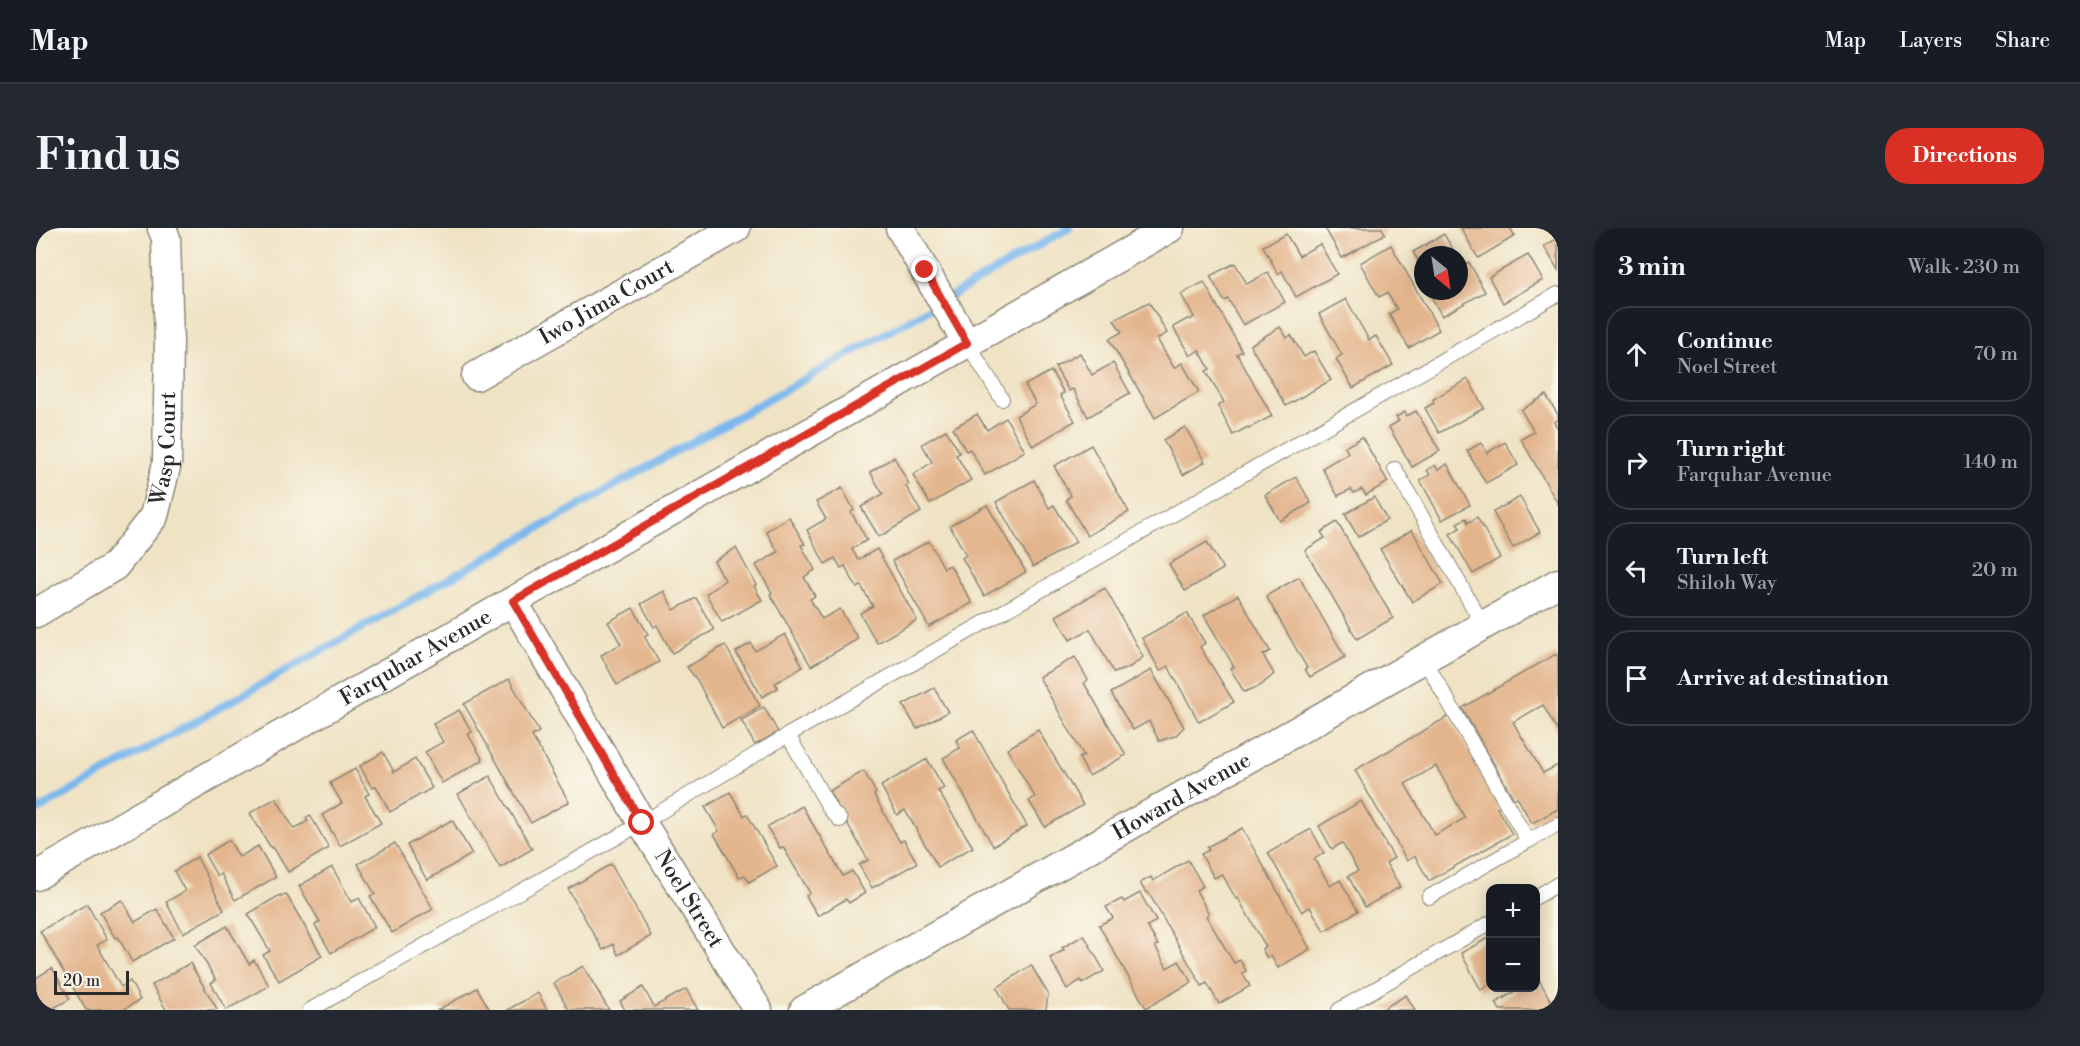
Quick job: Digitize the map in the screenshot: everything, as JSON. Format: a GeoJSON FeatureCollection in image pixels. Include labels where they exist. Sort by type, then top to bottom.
{"type":"FeatureCollection","features":[{"type":"Feature","properties":{"kind":"street","name":"Wasp Court"},"geometry":{"type":"LineString","coordinates":[[36,613],[115,566],[154,516],[167,463],[169,344],[166,238],[162,228]]}},
{"type":"Feature","properties":{"kind":"street","name":"Iwo Jima Court"},"geometry":{"type":"LineString","coordinates":[[476,376],[736,228]]}},
{"type":"Feature","properties":{"kind":"street"},"geometry":{"type":"LineString","coordinates":[[900,228],[967,343]]}},
{"type":"Feature","properties":{"kind":"street","name":"Farquhar Avenue"},"geometry":{"type":"LineString","coordinates":[[36,876],[513,601],[1170,228]]}},
{"type":"Feature","properties":{"kind":"street","name":"Howard Avenue"},"geometry":{"type":"LineString","coordinates":[[804,1010],[1558,583]]}},
{"type":"Feature","properties":{"kind":"street","name":"Noel Street"},"geometry":{"type":"LineString","coordinates":[[513,601],[642,823],[758,1010]]}},
{"type":"Feature","properties":{"kind":"lane"},"geometry":{"type":"LineString","coordinates":[[310,1010],[642,823],[788,735],[1558,294]]}},
{"type":"Feature","properties":{"kind":"lane"},"geometry":{"type":"LineString","coordinates":[[967,343],[1002,399]]}},
{"type":"Feature","properties":{"kind":"lane"},"geometry":{"type":"LineString","coordinates":[[1395,469],[1483,625]]}},
{"type":"Feature","properties":{"kind":"lane"},"geometry":{"type":"LineString","coordinates":[[1424,659],[1528,842]]}},
{"type":"Feature","properties":{"kind":"lane"},"geometry":{"type":"LineString","coordinates":[[788,735],[830,809],[840,820]]}},
{"type":"Feature","properties":{"kind":"lane"},"geometry":{"type":"LineString","coordinates":[[1429,897],[1558,825]]}},
{"type":"Feature","properties":{"kind":"lane"},"geometry":{"type":"LineString","coordinates":[[1540,895],[1558,885]]}},
{"type":"Feature","properties":{"kind":"lane"},"geometry":{"type":"LineString","coordinates":[[1339,1010],[1357,1006],[1486,926]]}},
{"type":"Feature","properties":{"kind":"building"},"geometry":{"type":"Polygon","coordinates":[[[1325,228],[1382,228],[1385,234],[1342,258],[1325,228]]]}},
{"type":"Feature","properties":{"kind":"building"},"geometry":{"type":"Polygon","coordinates":[[[1461,228],[1510,228],[1515,236],[1478,258],[1461,228]]]}},
{"type":"Feature","properties":{"kind":"building"},"geometry":{"type":"Polygon","coordinates":[[[1286,234],[1299,256],[1320,244],[1337,274],[1296,297],[1282,271],[1278,274],[1263,246],[1286,234]]]}},
{"type":"Feature","properties":{"kind":"building"},"geometry":{"type":"Polygon","coordinates":[[[1444,234],[1451,246],[1423,246],[1444,234]]]}},
{"type":"Feature","properties":{"kind":"building"},"geometry":{"type":"Polygon","coordinates":[[[1558,238],[1558,270],[1544,246],[1558,238]]]}},
{"type":"Feature","properties":{"kind":"building"},"geometry":{"type":"Polygon","coordinates":[[[1391,245],[1414,286],[1414,300],[1422,300],[1439,330],[1409,348],[1389,314],[1397,309],[1387,293],[1379,297],[1360,263],[1391,245]]]}},
{"type":"Feature","properties":{"kind":"building"},"geometry":{"type":"Polygon","coordinates":[[[1528,255],[1543,280],[1503,303],[1489,277],[1528,255]]]}},
{"type":"Feature","properties":{"kind":"building"},"geometry":{"type":"Polygon","coordinates":[[[1469,262],[1485,292],[1442,316],[1433,300],[1468,300],[1469,262]]]}},
{"type":"Feature","properties":{"kind":"building"},"geometry":{"type":"Polygon","coordinates":[[[1235,263],[1247,284],[1268,272],[1285,302],[1243,325],[1228,299],[1224,301],[1210,276],[1235,263]]]}},
{"type":"Feature","properties":{"kind":"building"},"geometry":{"type":"Polygon","coordinates":[[[1204,282],[1242,351],[1237,354],[1272,416],[1233,435],[1218,406],[1224,402],[1206,371],[1210,369],[1199,350],[1190,356],[1173,327],[1194,317],[1181,294],[1204,282]]]}},
{"type":"Feature","properties":{"kind":"building"},"geometry":{"type":"Polygon","coordinates":[[[1346,299],[1369,340],[1376,336],[1393,365],[1353,388],[1336,359],[1342,355],[1319,314],[1346,299]]]}},
{"type":"Feature","properties":{"kind":"building"},"geometry":{"type":"Polygon","coordinates":[[[1149,302],[1167,333],[1157,339],[1174,368],[1182,363],[1199,392],[1155,418],[1109,339],[1122,332],[1114,320],[1149,302]]]}},
{"type":"Feature","properties":{"kind":"building"},"geometry":{"type":"Polygon","coordinates":[[[1280,327],[1287,338],[1291,335],[1304,357],[1314,351],[1331,380],[1286,406],[1250,345],[1280,327]]]}},
{"type":"Feature","properties":{"kind":"building"},"geometry":{"type":"Polygon","coordinates":[[[1080,353],[1092,375],[1113,363],[1130,393],[1088,417],[1073,389],[1069,391],[1055,367],[1080,353]]]}},
{"type":"Feature","properties":{"kind":"building"},"geometry":{"type":"Polygon","coordinates":[[[1051,371],[1064,393],[1060,395],[1075,421],[1033,446],[1016,416],[1036,404],[1025,385],[1051,371]]]}},
{"type":"Feature","properties":{"kind":"building"},"geometry":{"type":"Polygon","coordinates":[[[1468,379],[1484,408],[1439,433],[1425,408],[1434,403],[1433,399],[1468,379]]]}},
{"type":"Feature","properties":{"kind":"building"},"geometry":{"type":"Polygon","coordinates":[[[1546,395],[1558,415],[1558,420],[1554,422],[1558,429],[1558,504],[1521,439],[1534,432],[1521,410],[1546,395]]]}},
{"type":"Feature","properties":{"kind":"building"},"geometry":{"type":"Polygon","coordinates":[[[1416,411],[1440,451],[1412,467],[1389,427],[1399,421],[1396,417],[1405,412],[1407,416],[1416,411]]]}},
{"type":"Feature","properties":{"kind":"building"},"geometry":{"type":"Polygon","coordinates":[[[977,414],[987,430],[1006,418],[1025,451],[985,475],[970,449],[966,451],[953,428],[977,414]]]}},
{"type":"Feature","properties":{"kind":"building"},"geometry":{"type":"Polygon","coordinates":[[[1185,427],[1205,462],[1183,475],[1163,440],[1185,427]]]}},
{"type":"Feature","properties":{"kind":"building"},"geometry":{"type":"Polygon","coordinates":[[[946,430],[960,453],[956,455],[971,480],[930,504],[913,475],[932,462],[922,444],[946,430]]]}},
{"type":"Feature","properties":{"kind":"building"},"geometry":{"type":"Polygon","coordinates":[[[1362,437],[1388,482],[1366,495],[1362,489],[1354,493],[1351,489],[1338,496],[1322,468],[1348,453],[1345,447],[1362,437]]]}},
{"type":"Feature","properties":{"kind":"building"},"geometry":{"type":"Polygon","coordinates":[[[1505,442],[1518,465],[1486,483],[1467,451],[1481,443],[1487,453],[1505,442]]]}},
{"type":"Feature","properties":{"kind":"building"},"geometry":{"type":"Polygon","coordinates":[[[1091,445],[1129,512],[1087,536],[1066,499],[1071,496],[1054,466],[1091,445]]]}},
{"type":"Feature","properties":{"kind":"building"},"geometry":{"type":"Polygon","coordinates":[[[894,457],[909,484],[906,486],[921,512],[879,537],[861,507],[883,494],[870,472],[894,457]]]}},
{"type":"Feature","properties":{"kind":"building"},"geometry":{"type":"Polygon","coordinates":[[[1447,464],[1470,505],[1442,520],[1420,480],[1430,475],[1427,470],[1435,465],[1438,470],[1447,464]]]}},
{"type":"Feature","properties":{"kind":"building"},"geometry":{"type":"Polygon","coordinates":[[[1296,477],[1311,503],[1280,521],[1265,495],[1296,477]]]}},
{"type":"Feature","properties":{"kind":"building"},"geometry":{"type":"Polygon","coordinates":[[[1034,480],[1049,508],[1054,505],[1076,542],[1033,567],[996,502],[1034,480]]]}},
{"type":"Feature","properties":{"kind":"building"},"geometry":{"type":"Polygon","coordinates":[[[842,488],[854,510],[851,512],[867,540],[852,549],[858,560],[877,549],[917,620],[877,643],[860,613],[873,606],[861,586],[857,588],[845,566],[841,568],[835,558],[825,564],[807,530],[826,519],[816,502],[842,488]]]}},
{"type":"Feature","properties":{"kind":"building"},"geometry":{"type":"Polygon","coordinates":[[[1374,497],[1387,520],[1358,537],[1345,514],[1374,497]]]}},
{"type":"Feature","properties":{"kind":"building"},"geometry":{"type":"Polygon","coordinates":[[[1520,497],[1540,532],[1513,548],[1493,512],[1520,497]]]}},
{"type":"Feature","properties":{"kind":"building"},"geometry":{"type":"Polygon","coordinates":[[[987,505],[1026,572],[984,596],[962,558],[966,555],[950,526],[987,505]]]}},
{"type":"Feature","properties":{"kind":"building"},"geometry":{"type":"Polygon","coordinates":[[[789,517],[805,544],[801,545],[815,570],[804,577],[815,596],[810,599],[822,619],[840,609],[858,639],[811,666],[756,565],[778,552],[766,531],[789,517]]]}},
{"type":"Feature","properties":{"kind":"building"},"geometry":{"type":"Polygon","coordinates":[[[1477,517],[1500,558],[1473,574],[1450,534],[1460,528],[1457,523],[1466,518],[1468,523],[1477,517]]]}},
{"type":"Feature","properties":{"kind":"building"},"geometry":{"type":"Polygon","coordinates":[[[1337,522],[1393,618],[1357,639],[1305,550],[1325,538],[1321,532],[1337,522]]]}},
{"type":"Feature","properties":{"kind":"building"},"geometry":{"type":"Polygon","coordinates":[[[1412,530],[1443,584],[1412,602],[1380,549],[1412,530]]]}},
{"type":"Feature","properties":{"kind":"building"},"geometry":{"type":"Polygon","coordinates":[[[929,541],[944,568],[950,565],[972,603],[929,627],[892,561],[929,541]]]}},
{"type":"Feature","properties":{"kind":"building"},"geometry":{"type":"Polygon","coordinates":[[[1207,542],[1223,569],[1185,591],[1169,564],[1207,542]]]}},
{"type":"Feature","properties":{"kind":"building"},"geometry":{"type":"Polygon","coordinates":[[[736,548],[762,600],[722,622],[706,594],[725,580],[714,561],[736,548]]]}},
{"type":"Feature","properties":{"kind":"building"},"geometry":{"type":"Polygon","coordinates":[[[1299,577],[1345,657],[1310,677],[1266,596],[1299,577]]]}},
{"type":"Feature","properties":{"kind":"building"},"geometry":{"type":"Polygon","coordinates":[[[1105,588],[1143,657],[1130,667],[1114,673],[1090,629],[1070,640],[1056,616],[1105,588]]]}},
{"type":"Feature","properties":{"kind":"building"},"geometry":{"type":"Polygon","coordinates":[[[664,591],[674,610],[696,598],[714,630],[672,653],[657,625],[654,627],[641,604],[664,591]]]}},
{"type":"Feature","properties":{"kind":"building"},"geometry":{"type":"Polygon","coordinates":[[[1238,595],[1270,651],[1263,655],[1274,674],[1260,686],[1244,692],[1230,668],[1234,667],[1204,615],[1238,595]]]}},
{"type":"Feature","properties":{"kind":"building"},"geometry":{"type":"Polygon","coordinates":[[[633,608],[648,634],[644,636],[659,662],[617,685],[601,655],[621,644],[608,622],[633,608]]]}},
{"type":"Feature","properties":{"kind":"building"},"geometry":{"type":"Polygon","coordinates":[[[1187,613],[1205,643],[1200,647],[1234,702],[1199,722],[1168,666],[1160,671],[1142,638],[1187,613]]]}},
{"type":"Feature","properties":{"kind":"building"},"geometry":{"type":"Polygon","coordinates":[[[785,634],[803,667],[775,683],[778,688],[762,697],[736,652],[751,643],[755,651],[785,634]]]}},
{"type":"Feature","properties":{"kind":"building"},"geometry":{"type":"Polygon","coordinates":[[[725,645],[760,706],[722,728],[697,680],[687,667],[725,645]]]}},
{"type":"Feature","properties":{"kind":"building"},"geometry":{"type":"Polygon","coordinates":[[[1556,654],[1558,657],[1558,732],[1543,705],[1513,722],[1543,773],[1558,765],[1558,809],[1532,823],[1517,797],[1514,799],[1462,708],[1556,654]]]}},
{"type":"Feature","properties":{"kind":"building"},"geometry":{"type":"Polygon","coordinates":[[[1075,657],[1088,680],[1084,683],[1126,755],[1089,776],[1079,758],[1084,756],[1039,677],[1075,657]]]}},
{"type":"Feature","properties":{"kind":"building"},"geometry":{"type":"Polygon","coordinates":[[[1151,670],[1184,727],[1175,736],[1159,741],[1149,721],[1133,730],[1111,693],[1151,670]]]}},
{"type":"Feature","properties":{"kind":"building"},"geometry":{"type":"Polygon","coordinates":[[[509,679],[539,732],[532,736],[569,802],[531,823],[464,704],[509,679]]]}},
{"type":"Feature","properties":{"kind":"building"},"geometry":{"type":"Polygon","coordinates":[[[934,688],[948,712],[917,729],[903,705],[934,688]]]}},
{"type":"Feature","properties":{"kind":"building"},"geometry":{"type":"Polygon","coordinates":[[[764,707],[778,732],[755,745],[741,720],[764,707]]]}},
{"type":"Feature","properties":{"kind":"building"},"geometry":{"type":"Polygon","coordinates":[[[459,710],[472,732],[468,734],[483,760],[442,783],[425,752],[443,742],[433,724],[459,710]]]}},
{"type":"Feature","properties":{"kind":"building"},"geometry":{"type":"Polygon","coordinates":[[[1449,716],[1500,806],[1497,808],[1512,834],[1429,881],[1415,856],[1407,861],[1355,770],[1449,716]],[[1436,766],[1405,784],[1435,835],[1465,818],[1436,766]]]}},
{"type":"Feature","properties":{"kind":"building"},"geometry":{"type":"Polygon","coordinates":[[[973,730],[1027,826],[993,846],[943,758],[960,748],[956,740],[973,730]]]}},
{"type":"Feature","properties":{"kind":"building"},"geometry":{"type":"Polygon","coordinates":[[[1038,730],[1083,805],[1045,827],[1029,801],[1035,797],[1007,749],[1038,730]]]}},
{"type":"Feature","properties":{"kind":"building"},"geometry":{"type":"Polygon","coordinates":[[[383,752],[394,772],[415,759],[432,788],[390,812],[376,786],[372,788],[360,766],[383,752]]]}},
{"type":"Feature","properties":{"kind":"building"},"geometry":{"type":"Polygon","coordinates":[[[927,759],[944,788],[938,791],[973,847],[938,867],[905,810],[897,815],[881,786],[927,759]]]}},
{"type":"Feature","properties":{"kind":"building"},"geometry":{"type":"Polygon","coordinates":[[[355,769],[369,794],[365,796],[381,823],[340,846],[322,815],[342,803],[330,783],[355,769]]]}},
{"type":"Feature","properties":{"kind":"building"},"geometry":{"type":"Polygon","coordinates":[[[864,771],[876,793],[874,795],[900,842],[904,840],[917,863],[872,888],[859,865],[868,860],[829,791],[864,771]]]}},
{"type":"Feature","properties":{"kind":"building"},"geometry":{"type":"Polygon","coordinates":[[[490,776],[532,849],[500,868],[458,794],[490,776]]]}},
{"type":"Feature","properties":{"kind":"building"},"geometry":{"type":"Polygon","coordinates":[[[730,792],[744,816],[747,814],[777,866],[749,882],[745,875],[739,877],[714,834],[719,831],[705,807],[730,792]]]}},
{"type":"Feature","properties":{"kind":"building"},"geometry":{"type":"Polygon","coordinates":[[[276,798],[294,829],[308,821],[306,818],[310,815],[329,848],[288,872],[250,813],[276,798]]]}},
{"type":"Feature","properties":{"kind":"building"},"geometry":{"type":"Polygon","coordinates":[[[1361,801],[1394,858],[1386,863],[1400,887],[1365,907],[1348,876],[1358,871],[1342,843],[1332,849],[1319,826],[1361,801]]]}},
{"type":"Feature","properties":{"kind":"building"},"geometry":{"type":"Polygon","coordinates":[[[802,806],[843,876],[852,871],[865,893],[849,903],[846,899],[818,916],[806,896],[810,893],[783,847],[780,848],[767,827],[802,806]]]}},
{"type":"Feature","properties":{"kind":"building"},"geometry":{"type":"Polygon","coordinates":[[[452,820],[472,854],[427,880],[407,845],[452,820]]]}},
{"type":"Feature","properties":{"kind":"building"},"geometry":{"type":"Polygon","coordinates":[[[1242,828],[1310,949],[1278,968],[1271,956],[1267,958],[1262,949],[1266,947],[1222,874],[1214,878],[1201,854],[1209,850],[1207,847],[1242,828]]]}},
{"type":"Feature","properties":{"kind":"building"},"geometry":{"type":"Polygon","coordinates":[[[1311,829],[1324,853],[1314,859],[1330,886],[1340,880],[1358,911],[1324,931],[1310,907],[1302,912],[1268,853],[1311,829]]]}},
{"type":"Feature","properties":{"kind":"building"},"geometry":{"type":"Polygon","coordinates":[[[229,840],[239,857],[258,846],[276,877],[235,900],[221,874],[217,876],[205,855],[229,840]]]}},
{"type":"Feature","properties":{"kind":"building"},"geometry":{"type":"Polygon","coordinates":[[[395,843],[433,909],[392,933],[370,896],[375,894],[358,864],[395,843]]]}},
{"type":"Feature","properties":{"kind":"building"},"geometry":{"type":"Polygon","coordinates":[[[197,857],[224,910],[183,933],[166,902],[185,891],[174,871],[197,857]]]}},
{"type":"Feature","properties":{"kind":"building"},"geometry":{"type":"Polygon","coordinates":[[[1188,860],[1203,886],[1196,890],[1209,914],[1206,916],[1234,963],[1240,960],[1246,971],[1242,973],[1250,986],[1219,1004],[1207,983],[1202,986],[1148,892],[1146,893],[1140,883],[1151,877],[1153,881],[1188,860]]]}},
{"type":"Feature","properties":{"kind":"building"},"geometry":{"type":"Polygon","coordinates":[[[611,864],[651,936],[618,955],[613,944],[603,950],[568,889],[611,864]]]}},
{"type":"Feature","properties":{"kind":"building"},"geometry":{"type":"Polygon","coordinates":[[[332,867],[352,902],[359,898],[375,927],[331,953],[315,925],[320,922],[299,886],[332,867]]]}},
{"type":"Feature","properties":{"kind":"building"},"geometry":{"type":"Polygon","coordinates":[[[1140,893],[1156,921],[1147,926],[1167,968],[1179,961],[1192,982],[1146,1008],[1099,925],[1113,918],[1106,907],[1122,899],[1124,902],[1140,893]]]}},
{"type":"Feature","properties":{"kind":"building"},"geometry":{"type":"Polygon","coordinates":[[[286,894],[322,956],[279,981],[263,955],[270,951],[248,914],[280,895],[286,894]]]}},
{"type":"Feature","properties":{"kind":"building"},"geometry":{"type":"Polygon","coordinates":[[[122,900],[135,922],[157,909],[174,938],[132,962],[100,912],[122,900]]]}},
{"type":"Feature","properties":{"kind":"building"},"geometry":{"type":"Polygon","coordinates":[[[87,904],[107,940],[97,945],[121,987],[130,981],[140,1000],[123,1010],[86,1010],[40,931],[87,904]]]}},
{"type":"Feature","properties":{"kind":"building"},"geometry":{"type":"Polygon","coordinates":[[[227,926],[249,964],[254,960],[269,986],[226,1010],[211,983],[216,980],[195,945],[227,926]]]}},
{"type":"Feature","properties":{"kind":"building"},"geometry":{"type":"Polygon","coordinates":[[[1084,935],[1104,971],[1083,983],[1081,980],[1067,989],[1050,958],[1084,935]]]}},
{"type":"Feature","properties":{"kind":"building"},"geometry":{"type":"Polygon","coordinates":[[[1486,939],[1486,987],[1481,990],[1461,953],[1486,939]]]}},
{"type":"Feature","properties":{"kind":"building"},"geometry":{"type":"Polygon","coordinates":[[[190,963],[217,1009],[166,1010],[152,985],[190,963]]]}},
{"type":"Feature","properties":{"kind":"building"},"geometry":{"type":"Polygon","coordinates":[[[1031,965],[1048,994],[1046,1010],[1009,1010],[997,988],[1031,965]]]}},
{"type":"Feature","properties":{"kind":"building"},"geometry":{"type":"Polygon","coordinates":[[[583,966],[609,1010],[569,1010],[554,983],[583,966]]]}},
{"type":"Feature","properties":{"kind":"building"},"geometry":{"type":"Polygon","coordinates":[[[52,968],[70,999],[50,1010],[36,1010],[36,978],[52,968]]]}},
{"type":"Feature","properties":{"kind":"building"},"geometry":{"type":"Polygon","coordinates":[[[1540,981],[1552,1003],[1539,1010],[1500,1010],[1496,1003],[1513,992],[1540,992],[1540,981]]]}},
{"type":"Feature","properties":{"kind":"building"},"geometry":{"type":"Polygon","coordinates":[[[643,987],[654,1007],[686,989],[698,1010],[625,1010],[620,1001],[643,987]]]}},
{"type":"Feature","properties":{"kind":"building"},"geometry":{"type":"Polygon","coordinates":[[[477,988],[490,1010],[438,1010],[477,988]]]}},
{"type":"Feature","properties":{"kind":"building"},"geometry":{"type":"Polygon","coordinates":[[[538,993],[547,1010],[507,1010],[538,993]]]}},
{"type":"Feature","properties":{"kind":"building"},"geometry":{"type":"Polygon","coordinates":[[[1406,995],[1415,1010],[1381,1010],[1406,995]]]}},
{"type":"Feature","properties":{"kind":"waterway"},"geometry":{"type":"LineString","coordinates":[[36,811],[1069,228]]}},
{"type":"Feature","properties":{"kind":"route"},"geometry":{"type":"LineString","coordinates":[[642,823],[513,601],[967,343],[925,270]]}}]}
